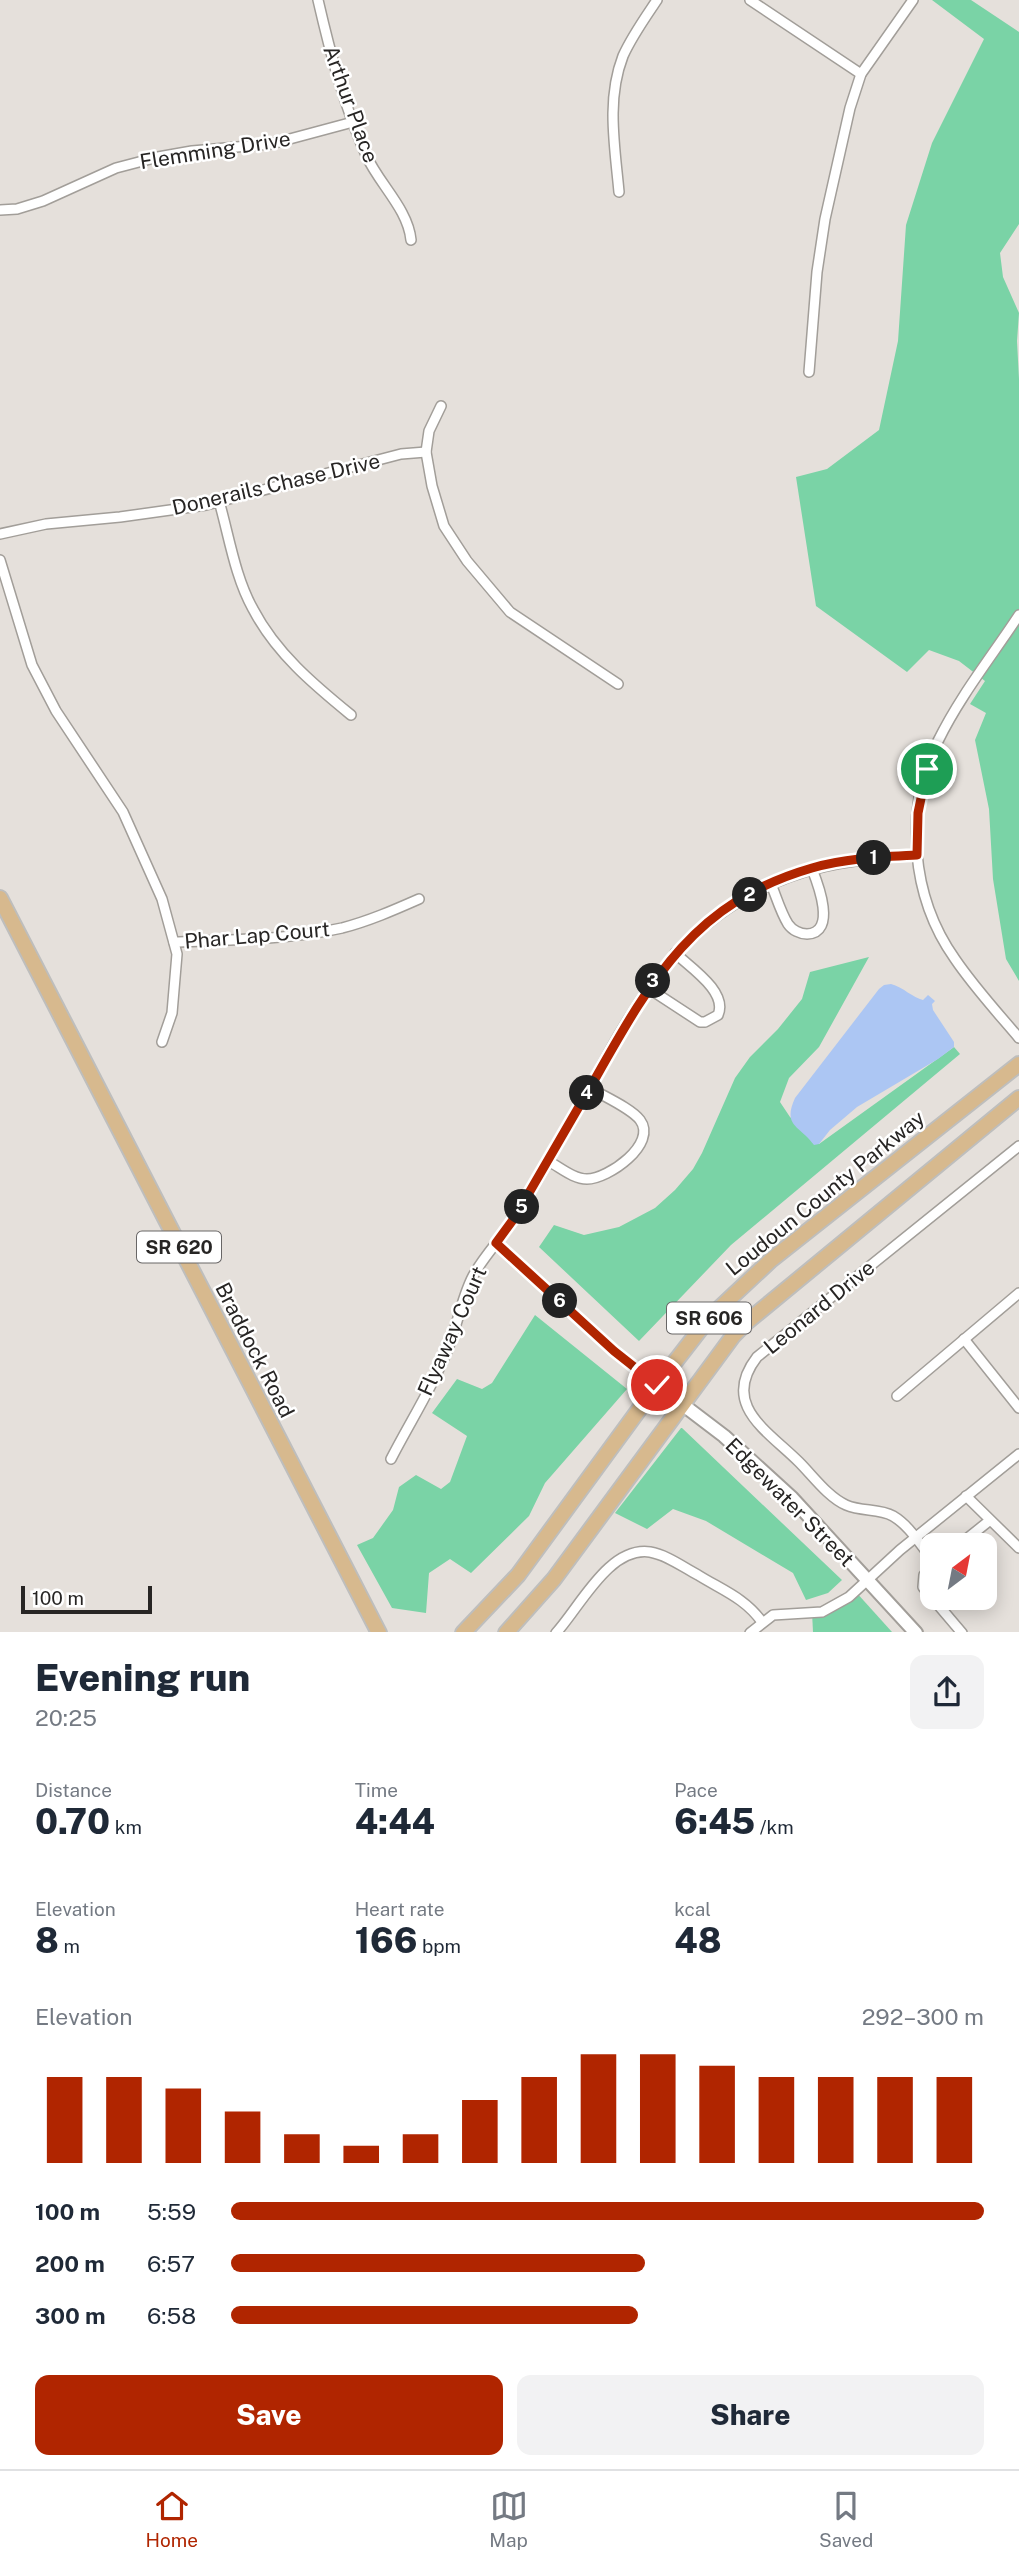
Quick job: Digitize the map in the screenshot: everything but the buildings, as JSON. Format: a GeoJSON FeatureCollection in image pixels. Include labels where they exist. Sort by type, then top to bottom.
{"type":"FeatureCollection","features":[{"type":"Feature","properties":{"kind":"main road","name":"Braddock Road"},"geometry":{"type":"LineString","coordinates":[[0,898],[234,1357],[378,1632]]}},
{"type":"Feature","properties":{"kind":"main road","name":"Loudoun County Parkway"},"geometry":{"type":"LineString","coordinates":[[464,1632],[518,1575],[709,1318],[763,1267],[1019,1065]]}},
{"type":"Feature","properties":{"kind":"main road","name":"SR 606"},"geometry":{"type":"LineString","coordinates":[[507,1632],[554,1579],[733,1336],[1019,1098]]}},
{"type":"Feature","properties":{"kind":"street","name":"Arthur Place"},"geometry":{"type":"LineString","coordinates":[[318,0],[328,45],[353,122],[367,157],[406,219],[411,240]]}},
{"type":"Feature","properties":{"kind":"street"},"geometry":{"type":"LineString","coordinates":[[619,192],[613,129],[614,91],[618,71],[634,37],[657,0]]}},
{"type":"Feature","properties":{"kind":"street"},"geometry":{"type":"LineString","coordinates":[[750,0],[861,74]]}},
{"type":"Feature","properties":{"kind":"street"},"geometry":{"type":"LineString","coordinates":[[810,372],[817,272],[825,219],[850,108],[861,74],[913,0]]}},
{"type":"Feature","properties":{"kind":"street","name":"Flemming Drive"},"geometry":{"type":"LineString","coordinates":[[0,209],[17,209],[43,201],[116,168],[158,157],[271,144],[353,122]]}},
{"type":"Feature","properties":{"kind":"street"},"geometry":{"type":"LineString","coordinates":[[440,406],[429,431],[426,452],[432,486],[444,526],[467,561],[510,612],[618,684]]}},
{"type":"Feature","properties":{"kind":"street","name":"Donerails Chase Drive"},"geometry":{"type":"LineString","coordinates":[[0,534],[46,524],[120,517],[219,501],[410,452],[426,452]]}},
{"type":"Feature","properties":{"kind":"street"},"geometry":{"type":"LineString","coordinates":[[219,501],[251,608],[271,638],[301,673],[351,715]]}},
{"type":"Feature","properties":{"kind":"street"},"geometry":{"type":"LineString","coordinates":[[0,560],[32,666],[55,711],[123,811],[162,899],[177,954],[172,1013],[162,1042]]}},
{"type":"Feature","properties":{"kind":"street"},"geometry":{"type":"LineString","coordinates":[[1019,615],[936,743],[921,790],[916,834],[925,897],[942,939],[968,977],[1019,1038]]}},
{"type":"Feature","properties":{"kind":"street","name":"Flyaway Court"},"geometry":{"type":"LineString","coordinates":[[391,1459],[446,1354],[461,1301],[474,1273],[515,1217],[648,988],[675,953],[728,908],[771,884],[812,869],[862,858],[917,855]]}},
{"type":"Feature","properties":{"kind":"street"},"geometry":{"type":"LineString","coordinates":[[771,884],[789,926],[800,933],[810,934],[820,927],[824,912],[812,869]]}},
{"type":"Feature","properties":{"kind":"street","name":"Phar Lap Court"},"geometry":{"type":"LineString","coordinates":[[174,942],[247,939],[341,928],[369,920],[419,899]]}},
{"type":"Feature","properties":{"kind":"street"},"geometry":{"type":"LineString","coordinates":[[648,988],[700,1022],[718,1015],[721,1003],[716,991],[675,953]]}},
{"type":"Feature","properties":{"kind":"street"},"geometry":{"type":"LineString","coordinates":[[548,1161],[575,1176],[590,1179],[610,1170],[638,1150],[642,1144],[644,1128],[637,1116],[590,1088]]}},
{"type":"Feature","properties":{"kind":"street","name":"Leonard Drive"},"geometry":{"type":"LineString","coordinates":[[920,1544],[895,1517],[877,1510],[854,1508],[836,1499],[756,1422],[744,1395],[746,1375],[757,1357],[1019,1146]]}},
{"type":"Feature","properties":{"kind":"street","name":"Edgewater Street"},"geometry":{"type":"LineString","coordinates":[[496,1243],[614,1351],[759,1466],[823,1530],[915,1632]]}},
{"type":"Feature","properties":{"kind":"street"},"geometry":{"type":"LineString","coordinates":[[897,1396],[1019,1293]]}},
{"type":"Feature","properties":{"kind":"street"},"geometry":{"type":"LineString","coordinates":[[964,1339],[1019,1408]]}},
{"type":"Feature","properties":{"kind":"street"},"geometry":{"type":"LineString","coordinates":[[751,1632],[773,1615],[822,1612],[849,1597],[915,1538],[1019,1454]]}},
{"type":"Feature","properties":{"kind":"street"},"geometry":{"type":"LineString","coordinates":[[966,1496],[1019,1548]]}},
{"type":"Feature","properties":{"kind":"street"},"geometry":{"type":"LineString","coordinates":[[974,1533],[989,1521]]}},
{"type":"Feature","properties":{"kind":"street"},"geometry":{"type":"LineString","coordinates":[[557,1632],[607,1568],[618,1559],[634,1553],[649,1552],[669,1559],[750,1606],[762,1622]]}},
{"type":"Feature","properties":{"kind":"street"},"geometry":{"type":"LineString","coordinates":[[942,1610],[961,1632]]}},
{"type":"Feature","properties":{"kind":"green space"},"geometry":{"type":"Polygon","coordinates":[[[932,0],[971,0],[1019,32],[1019,224],[1000,253],[1003,277],[1019,313],[1019,981],[1006,959],[993,879],[989,809],[975,740],[986,713],[970,704],[985,681],[959,661],[929,650],[907,672],[816,606],[796,477],[827,469],[879,430],[898,341],[906,225],[932,143],[984,39],[932,0]]]}},
{"type":"Feature","properties":{"kind":"green space"},"geometry":{"type":"Polygon","coordinates":[[[869,957],[819,1047],[789,1078],[780,1102],[790,1117],[819,1144],[954,1047],[960,1054],[731,1245],[639,1341],[539,1247],[554,1225],[584,1235],[619,1227],[655,1208],[693,1169],[735,1078],[750,1057],[778,1029],[802,999],[810,972],[869,957]]]}},
{"type":"Feature","properties":{"kind":"green space"},"geometry":{"type":"Polygon","coordinates":[[[535,1315],[627,1389],[545,1483],[529,1516],[471,1573],[450,1559],[429,1573],[426,1613],[392,1608],[357,1545],[373,1538],[393,1510],[399,1487],[416,1475],[441,1489],[450,1482],[467,1436],[432,1413],[457,1379],[482,1389],[492,1383],[535,1315]]]}},
{"type":"Feature","properties":{"kind":"green space"},"geometry":{"type":"Polygon","coordinates":[[[681,1428],[842,1580],[828,1593],[806,1600],[793,1573],[706,1521],[673,1509],[647,1529],[615,1513],[681,1428]]]}},
{"type":"Feature","properties":{"kind":"green space"},"geometry":{"type":"Polygon","coordinates":[[[855,1591],[892,1632],[813,1632],[812,1612],[855,1591]]]}},
{"type":"Feature","properties":{"kind":"water"},"geometry":{"type":"Polygon","coordinates":[[[891,984],[919,999],[923,1000],[928,995],[935,1001],[932,1004],[933,1010],[954,1042],[954,1047],[857,1107],[830,1130],[819,1144],[814,1145],[794,1125],[791,1115],[795,1098],[879,989],[891,984]]]}},
{"type":"Feature","properties":{"kind":"route"},"geometry":{"type":"LineString","coordinates":[[657,1385],[614,1351],[496,1243],[515,1217],[636,1007],[675,953],[728,908],[789,876],[837,862],[917,855],[918,813],[927,769]]}}]}
